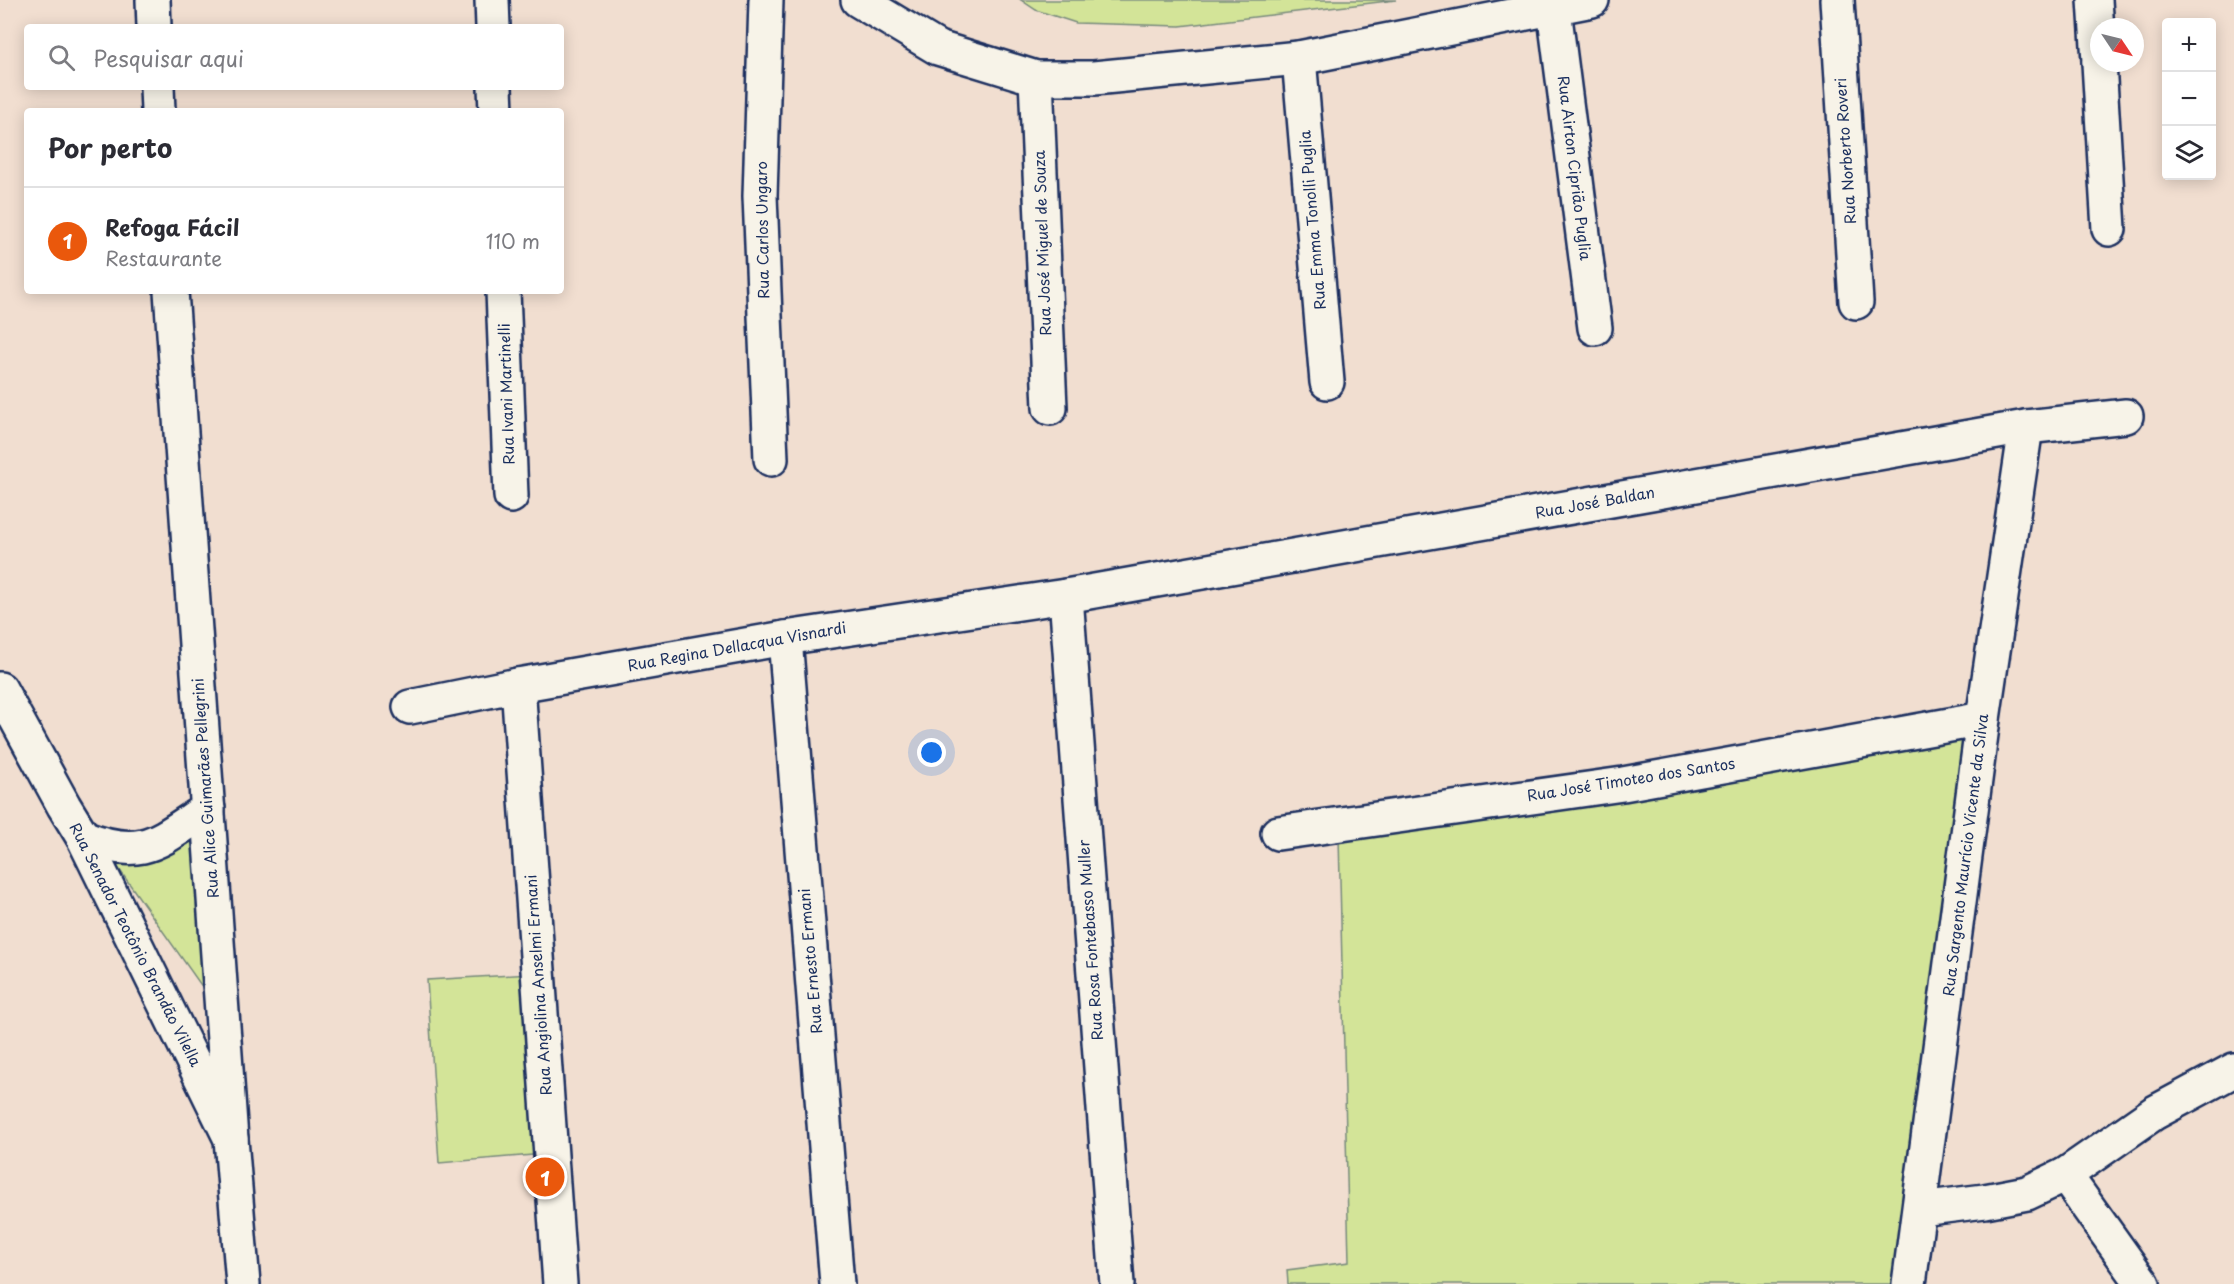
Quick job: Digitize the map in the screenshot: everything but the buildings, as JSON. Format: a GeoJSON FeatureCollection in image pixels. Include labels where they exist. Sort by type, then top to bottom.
{"type":"FeatureCollection","features":[{"type":"Feature","properties":{"kind":"street"},"geometry":{"type":"LineString","coordinates":[[153,0],[154,24]]}},
{"type":"Feature","properties":{"kind":"street"},"geometry":{"type":"LineString","coordinates":[[492,0],[493,24]]}},
{"type":"Feature","properties":{"kind":"street","name":"Rua Carlos Ungaro"},"geometry":{"type":"LineString","coordinates":[[766,0],[760,196],[771,459]]}},
{"type":"Feature","properties":{"kind":"street"},"geometry":{"type":"LineString","coordinates":[[858,0],[938,48],[1036,78],[1094,78],[1299,58],[1592,0]]}},
{"type":"Feature","properties":{"kind":"street","name":"Rua Norberto Roveri"},"geometry":{"type":"LineString","coordinates":[[1837,0],[1856,302]]}},
{"type":"Feature","properties":{"kind":"street"},"geometry":{"type":"LineString","coordinates":[[2095,0],[2096,18]]}},
{"type":"Feature","properties":{"kind":"street","name":"Rua Airton Ciprião Puglia"},"geometry":{"type":"LineString","coordinates":[[1554,9],[1595,328]]}},
{"type":"Feature","properties":{"kind":"street","name":"Rua Emma Tonolli Puglia"},"geometry":{"type":"LineString","coordinates":[[1299,58],[1327,381]]}},
{"type":"Feature","properties":{"kind":"street"},"geometry":{"type":"LineString","coordinates":[[2100,72],[2109,229]]}},
{"type":"Feature","properties":{"kind":"street","name":"Rua José Miguel de Souza"},"geometry":{"type":"LineString","coordinates":[[1036,78],[1050,408]]}},
{"type":"Feature","properties":{"kind":"street"},"geometry":{"type":"LineString","coordinates":[[157,90],[158,108]]}},
{"type":"Feature","properties":{"kind":"street"},"geometry":{"type":"LineString","coordinates":[[495,90],[496,108]]}},
{"type":"Feature","properties":{"kind":"street","name":"Rua Alice Guimarães Pellegrini"},"geometry":{"type":"LineString","coordinates":[[171,294],[243,1284]]}},
{"type":"Feature","properties":{"kind":"street","name":"Rua Ivani Martinelli"},"geometry":{"type":"LineString","coordinates":[[503,294],[511,496]]}},
{"type":"Feature","properties":{"kind":"street","name":"Rua José Baldan"},"geometry":{"type":"LineString","coordinates":[[1066,596],[2026,427],[2126,416]]}},
{"type":"Feature","properties":{"kind":"street","name":"Rua Sargento Maurício Vicente da Silva"},"geometry":{"type":"LineString","coordinates":[[1909,1284],[1983,719],[2026,427]]}},
{"type":"Feature","properties":{"kind":"street","name":"Rua Regina Dellacqua Visnardi"},"geometry":{"type":"LineString","coordinates":[[410,707],[518,685],[785,638],[1066,596]]}},
{"type":"Feature","properties":{"kind":"street","name":"Rua Rosa Fontebasso Muller"},"geometry":{"type":"LineString","coordinates":[[1066,596],[1117,1284]]}},
{"type":"Feature","properties":{"kind":"street","name":"Rua Ernesto Ermani"},"geometry":{"type":"LineString","coordinates":[[785,638],[837,1284]]}},
{"type":"Feature","properties":{"kind":"street","name":"Rua Angiolina Anselmi Ermani"},"geometry":{"type":"LineString","coordinates":[[518,685],[560,1284]]}},
{"type":"Feature","properties":{"kind":"street","name":"Rua Senador Teotônio Brandão Vilella"},"geometry":{"type":"LineString","coordinates":[[4,703],[83,837],[231,1139]]}},
{"type":"Feature","properties":{"kind":"street","name":"Rua José Timoteo dos Santos"},"geometry":{"type":"LineString","coordinates":[[1278,832],[1623,784],[1983,719]]}},
{"type":"Feature","properties":{"kind":"street"},"geometry":{"type":"LineString","coordinates":[[83,837],[111,846],[134,848],[168,836],[208,809]]}},
{"type":"Feature","properties":{"kind":"street"},"geometry":{"type":"LineString","coordinates":[[1920,1209],[2027,1193],[2065,1175],[2154,1113],[2234,1070]]}},
{"type":"Feature","properties":{"kind":"street"},"geometry":{"type":"LineString","coordinates":[[2065,1175],[2143,1284]]}},
{"type":"Feature","properties":{"kind":"green space"},"geometry":{"type":"Polygon","coordinates":[[[1021,0],[1396,0],[1180,26],[1076,23],[1036,10],[1021,0]]]}},
{"type":"Feature","properties":{"kind":"green space"},"geometry":{"type":"Polygon","coordinates":[[[1967,736],[1901,1284],[1288,1284],[1287,1270],[1349,1262],[1339,837],[1967,736]]]}},
{"type":"Feature","properties":{"kind":"green space"},"geometry":{"type":"Polygon","coordinates":[[[209,820],[222,1015],[114,862],[209,820]]]}},
{"type":"Feature","properties":{"kind":"green space"},"geometry":{"type":"Polygon","coordinates":[[[532,974],[544,1154],[439,1163],[427,980],[532,974]]]}},
{"type":"Feature","properties":{"kind":"place","name":"Refoga Fácil"},"geometry":{"type":"Point","coordinates":[545,1177]}}]}
